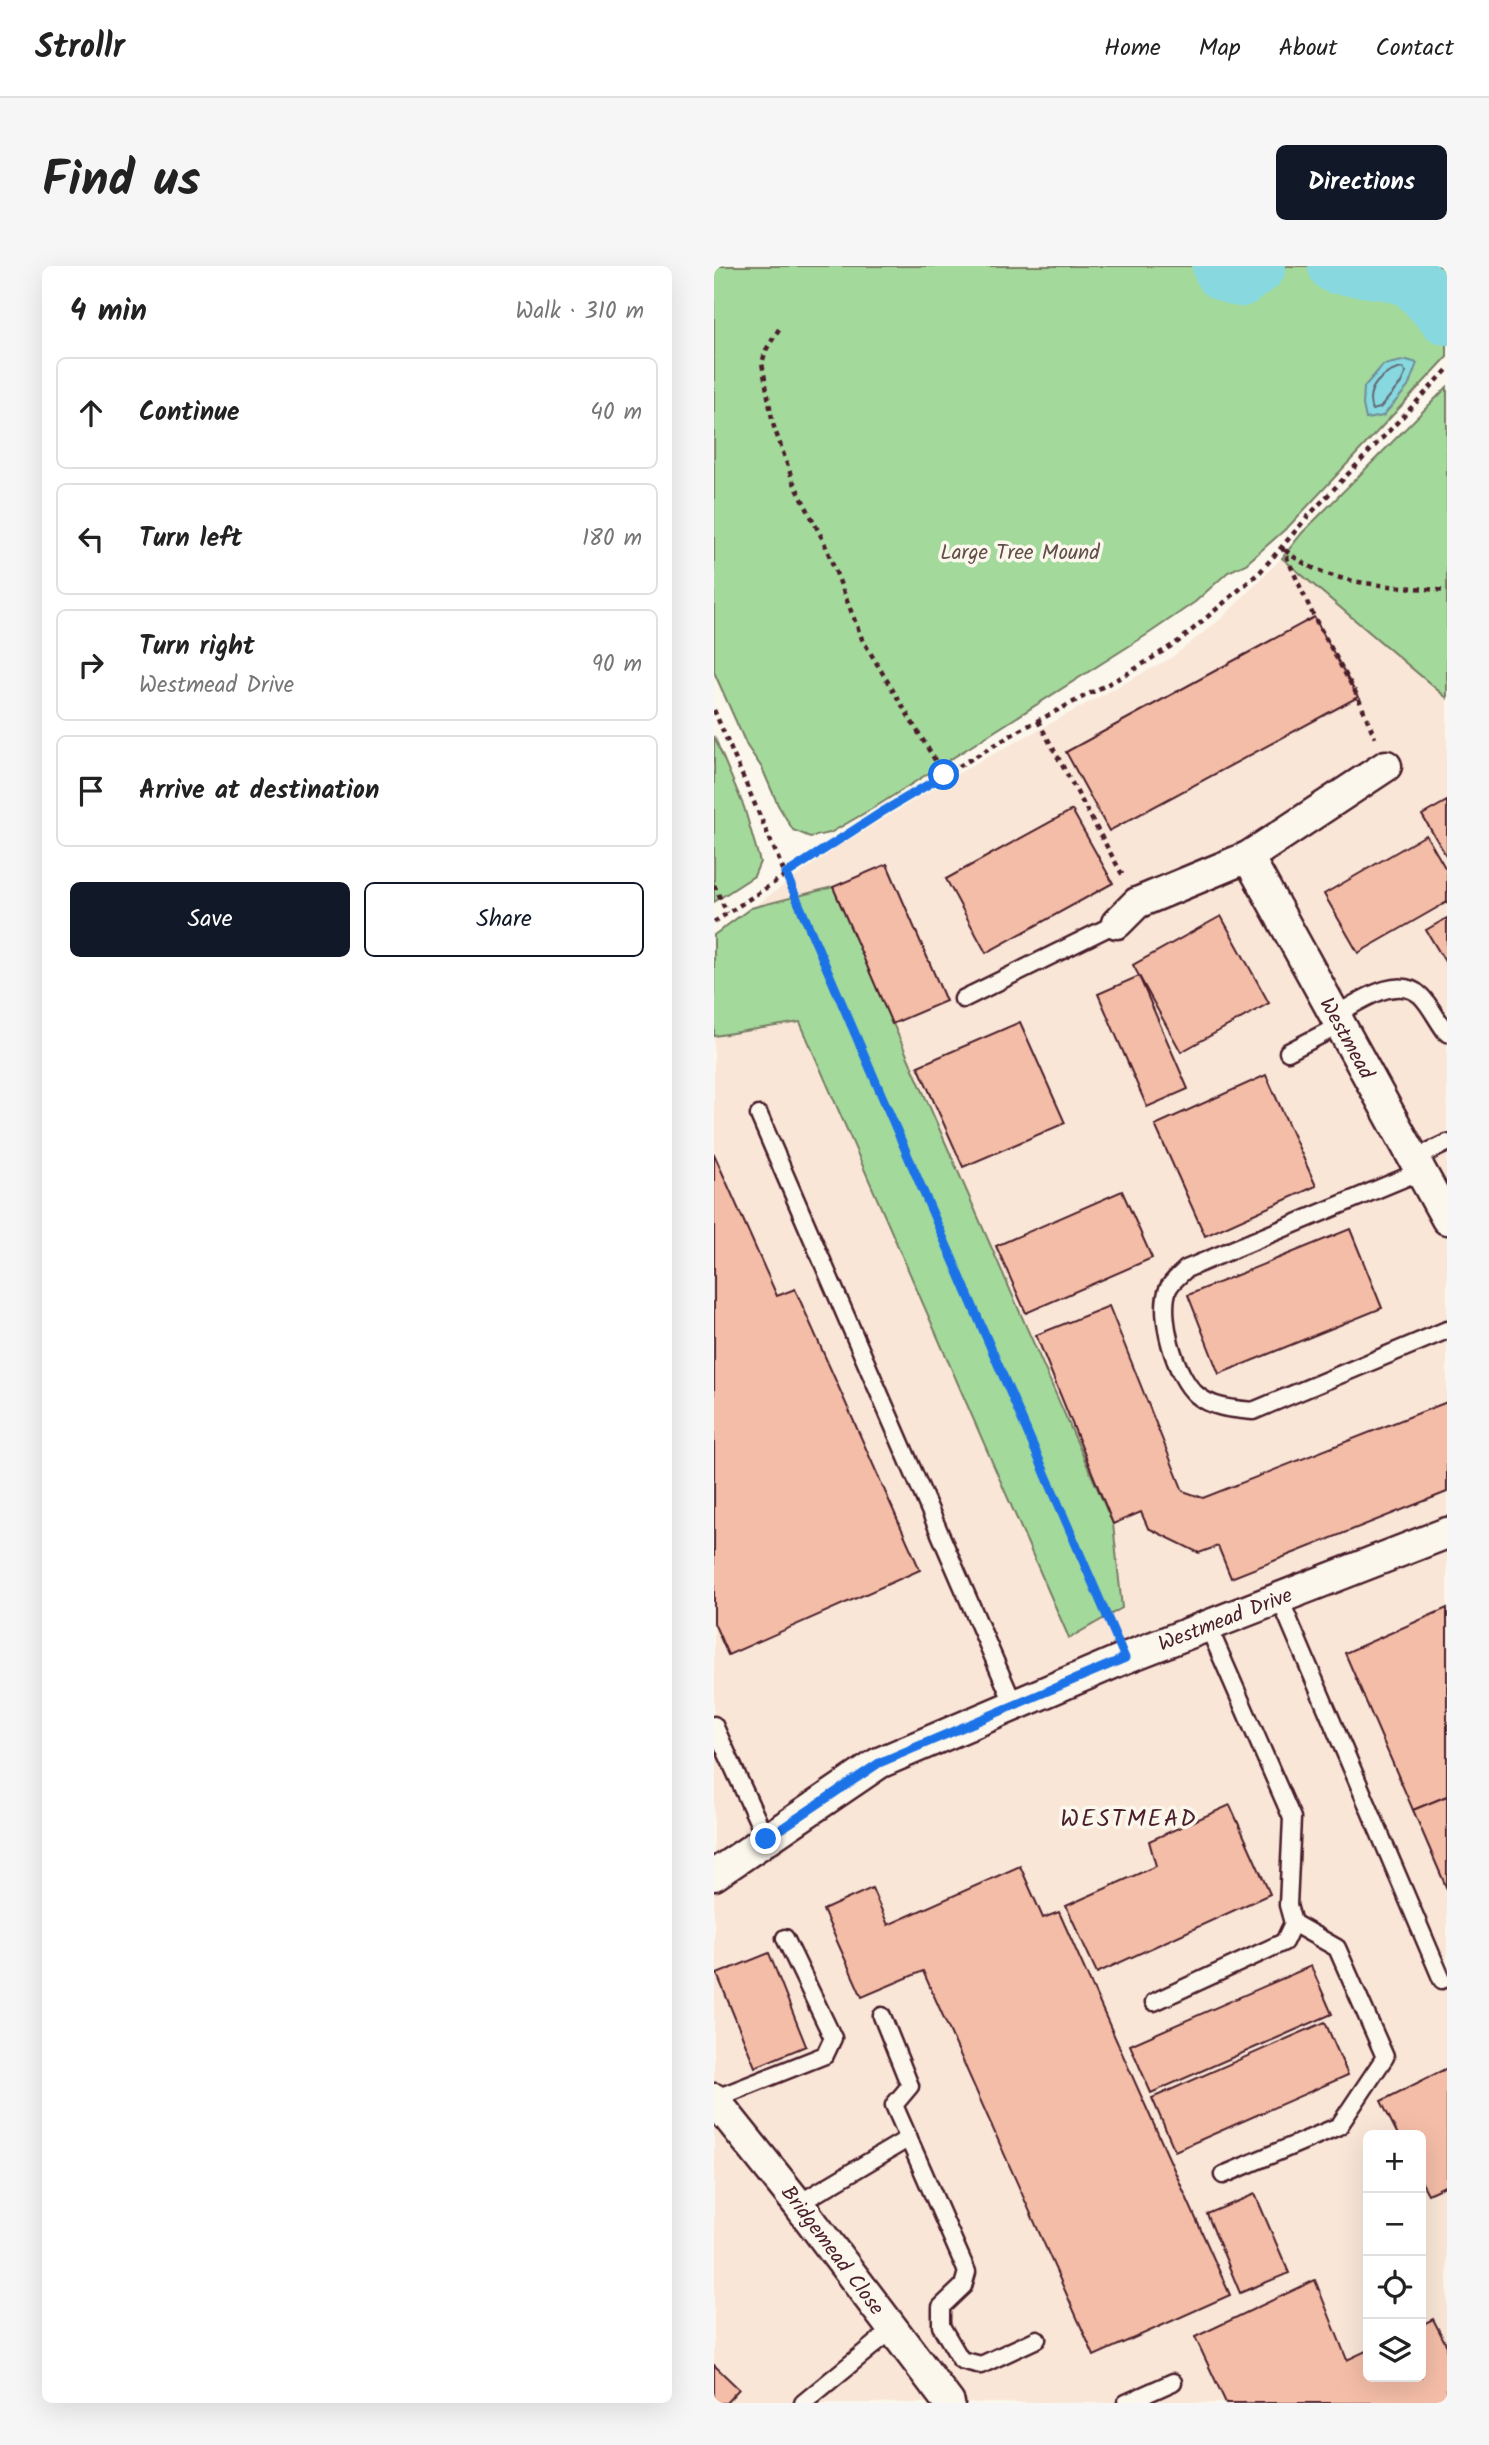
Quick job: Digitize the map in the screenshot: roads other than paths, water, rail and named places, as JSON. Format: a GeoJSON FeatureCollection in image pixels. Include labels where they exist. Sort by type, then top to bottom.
{"type":"FeatureCollection","features":[{"type":"Feature","properties":{"kind":"street"},"geometry":{"type":"LineString","coordinates":[[1127,913],[1248,857],[1386,766]]}},
{"type":"Feature","properties":{"kind":"street","name":"Westmead"},"geometry":{"type":"LineString","coordinates":[[1248,857],[1447,1219]]}},
{"type":"Feature","properties":{"kind":"street","name":"Westmead Drive"},"geometry":{"type":"LineString","coordinates":[[714,1875],[879,1763],[1125,1658],[1447,1533]]}},
{"type":"Feature","properties":{"kind":"street","name":"Bridgemead Close"},"geometry":{"type":"LineString","coordinates":[[714,2099],[798,2204],[949,2403]]}},
{"type":"Feature","properties":{"kind":"lane"},"geometry":{"type":"LineString","coordinates":[[963,999],[1127,913]]}},
{"type":"Feature","properties":{"kind":"lane"},"geometry":{"type":"LineString","coordinates":[[1288,1052],[1386,989],[1401,987],[1420,995],[1447,1033]]}},
{"type":"Feature","properties":{"kind":"lane"},"geometry":{"type":"LineString","coordinates":[[759,1115],[1014,1705]]}},
{"type":"Feature","properties":{"kind":"lane"},"geometry":{"type":"LineString","coordinates":[[1447,1143],[1417,1165],[1186,1269],[1169,1286],[1164,1308],[1167,1331],[1183,1379],[1197,1396],[1220,1407],[1253,1411],[1447,1330]]}},
{"type":"Feature","properties":{"kind":"lane"},"geometry":{"type":"LineString","coordinates":[[1279,1597],[1442,1980]]}},
{"type":"Feature","properties":{"kind":"lane"},"geometry":{"type":"LineString","coordinates":[[1154,2002],[1284,1942],[1293,1923],[1288,1905],[1292,1818],[1208,1626]]}},
{"type":"Feature","properties":{"kind":"lane"},"geometry":{"type":"LineString","coordinates":[[714,1725],[766,1839]]}},
{"type":"Feature","properties":{"kind":"lane"},"geometry":{"type":"LineString","coordinates":[[1223,2175],[1339,2126],[1385,2057],[1337,1948],[1293,1923]]}},
{"type":"Feature","properties":{"kind":"lane"},"geometry":{"type":"LineString","coordinates":[[714,2099],[825,2056],[832,2038],[785,1938]]}},
{"type":"Feature","properties":{"kind":"lane"},"geometry":{"type":"LineString","coordinates":[[882,2016],[910,2085],[894,2105],[967,2272],[963,2286],[941,2307],[941,2326],[961,2360],[981,2365],[1037,2339]]}},
{"type":"Feature","properties":{"kind":"lane"},"geometry":{"type":"LineString","coordinates":[[798,2204],[909,2138]]}},
{"type":"Feature","properties":{"kind":"lane"},"geometry":{"type":"LineString","coordinates":[[803,2403],[892,2329]]}},
{"type":"Feature","properties":{"kind":"lane"},"geometry":{"type":"LineString","coordinates":[[1126,2403],[1173,2382]]}},
{"type":"Feature","properties":{"kind":"water"},"geometry":{"type":"Polygon","coordinates":[[[1407,360],[1417,363],[1408,387],[1383,416],[1366,419],[1363,405],[1364,387],[1383,365],[1407,360]]]}},
{"type":"Feature","properties":{"kind":"waterway"},"geometry":{"type":"LineString","coordinates":[[1220,266],[1223,273],[1240,279],[1258,266]]}},
{"type":"Feature","properties":{"kind":"waterway"},"geometry":{"type":"LineString","coordinates":[[1336,266],[1386,272],[1413,280],[1447,317]]}},
{"type":"Feature","properties":{"kind":"district","name":"WESTMEAD"},"geometry":{"type":"Point","coordinates":[1129,1818]}},
{"type":"Feature","properties":{"kind":"park label","name":"Large Tree Mound"},"geometry":{"type":"Point","coordinates":[1020,552]}}]}
